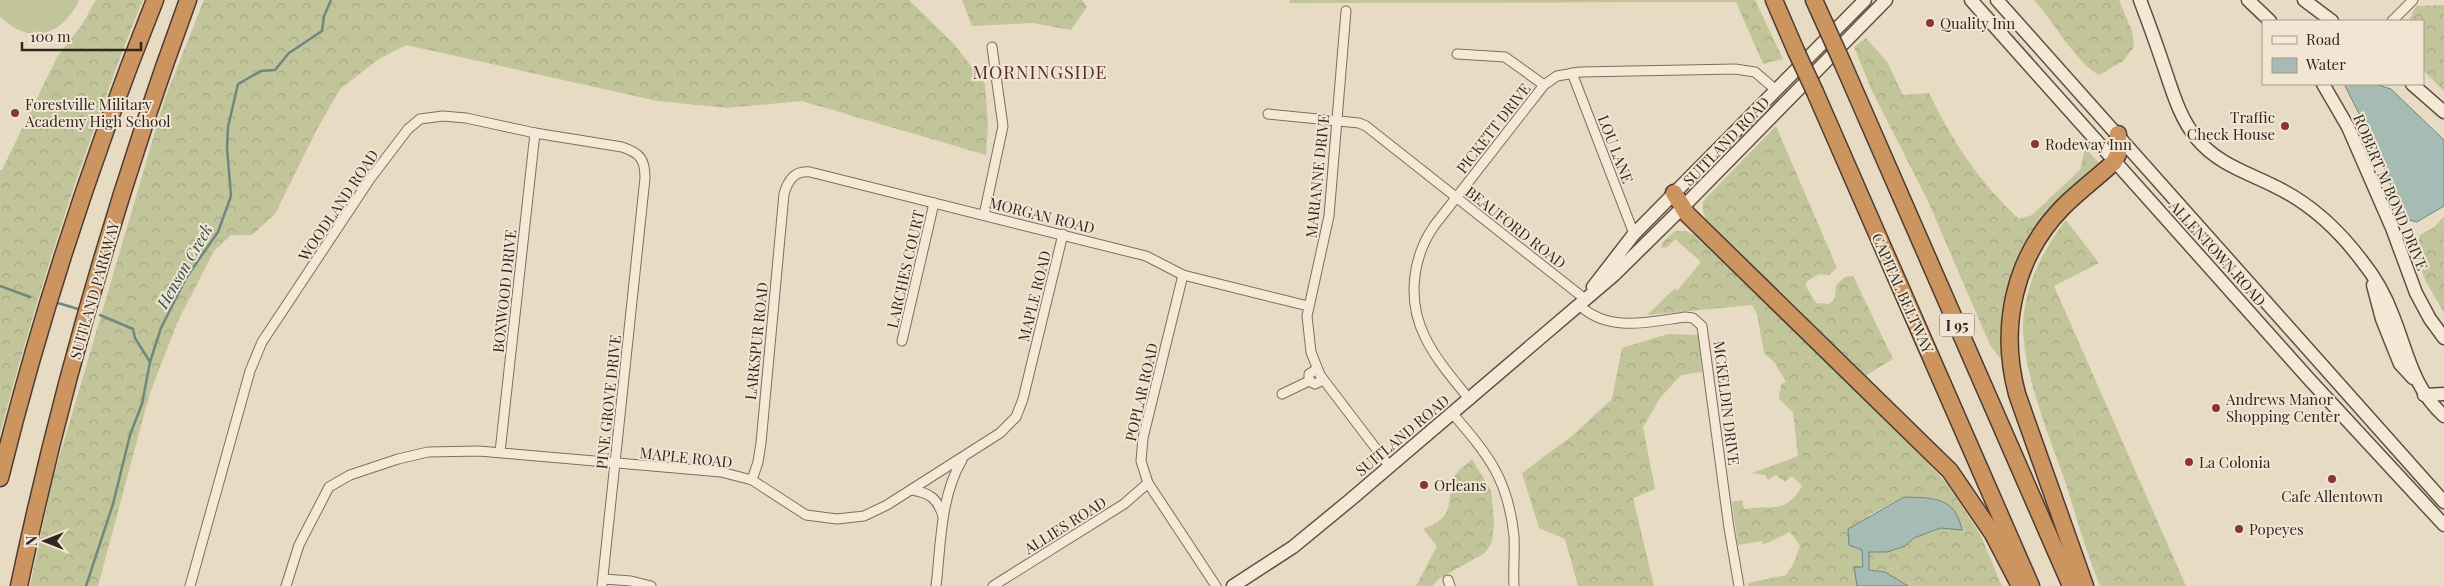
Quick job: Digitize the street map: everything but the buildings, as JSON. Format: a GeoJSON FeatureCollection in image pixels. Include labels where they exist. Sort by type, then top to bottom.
{"type":"FeatureCollection","features":[{"type":"Feature","properties":{"kind":"highway"},"geometry":{"type":"LineString","coordinates":[[0,478],[28,373],[72,230],[109,121],[155,0]]}},
{"type":"Feature","properties":{"kind":"highway","name":"SUITLAND PARKWAY"},"geometry":{"type":"LineString","coordinates":[[19,586],[58,420],[101,264],[144,126],[188,0]]}},
{"type":"Feature","properties":{"kind":"highway","name":"CAPITAL BELTWAY"},"geometry":{"type":"LineString","coordinates":[[1774,0],[2031,586]]}},
{"type":"Feature","properties":{"kind":"highway","name":"I 95"},"geometry":{"type":"LineString","coordinates":[[1814,0],[2071,586]]}},
{"type":"Feature","properties":{"kind":"highway"},"geometry":{"type":"LineString","coordinates":[[2085,586],[2017,394],[2010,361],[2010,317],[2022,271],[2039,237],[2062,208],[2114,162],[2118,154],[2118,134]]}},
{"type":"Feature","properties":{"kind":"highway"},"geometry":{"type":"LineString","coordinates":[[1674,193],[1682,208],[1950,471],[1993,534],[2020,586]]}},
{"type":"Feature","properties":{"kind":"main road","name":"SUITLAND ROAD"},"geometry":{"type":"LineString","coordinates":[[1582,302],[1606,268],[1634,234],[1865,0]]}},
{"type":"Feature","properties":{"kind":"main road","name":"SUITLAND ROAD"},"geometry":{"type":"LineString","coordinates":[[1233,586],[1293,547],[1470,400],[1614,275],[1886,0]]}},
{"type":"Feature","properties":{"kind":"main road","name":"ALLENTOWN ROAD"},"geometry":{"type":"LineString","coordinates":[[1971,0],[2114,162],[2444,525]]}},
{"type":"Feature","properties":{"kind":"main road","name":"ALLENTOWN ROAD"},"geometry":{"type":"LineString","coordinates":[[1997,0],[2444,502]]}},
{"type":"Feature","properties":{"kind":"main road"},"geometry":{"type":"LineString","coordinates":[[2140,0],[2174,97],[2182,116],[2197,140],[2225,164],[2286,192],[2313,209],[2346,240],[2373,278],[2393,316],[2417,382],[2424,395],[2444,416]]}},
{"type":"Feature","properties":{"kind":"main road"},"geometry":{"type":"LineString","coordinates":[[2248,0],[2269,20]]}},
{"type":"Feature","properties":{"kind":"main road"},"geometry":{"type":"LineString","coordinates":[[2304,0],[2331,20]]}},
{"type":"Feature","properties":{"kind":"main road","name":"ROBERT M BOND DRIVE"},"geometry":{"type":"LineString","coordinates":[[2324,85],[2348,127],[2392,228],[2419,300],[2444,338]]}},
{"type":"Feature","properties":{"kind":"main road"},"geometry":{"type":"LineString","coordinates":[[2413,85],[2444,112]]}},
{"type":"Feature","properties":{"kind":"main road"},"geometry":{"type":"LineString","coordinates":[[2424,395],[2444,394]]}},
{"type":"Feature","properties":{"kind":"street"},"geometry":{"type":"LineString","coordinates":[[2393,20],[2413,0]]}},
{"type":"Feature","properties":{"kind":"street","name":"MARIANNE DRIVE"},"geometry":{"type":"LineString","coordinates":[[1346,11],[1328,228],[1308,306],[1308,335],[1317,369],[1323,380],[1390,467]]}},
{"type":"Feature","properties":{"kind":"street"},"geometry":{"type":"LineString","coordinates":[[984,215],[1003,126],[992,47]]}},
{"type":"Feature","properties":{"kind":"street"},"geometry":{"type":"LineString","coordinates":[[1457,54],[1505,57],[1544,85]]}},
{"type":"Feature","properties":{"kind":"street","name":"PICKETT DRIVE"},"geometry":{"type":"LineString","coordinates":[[1470,400],[1424,336],[1416,310],[1414,279],[1422,248],[1429,233],[1455,197],[1544,85],[1557,76],[1572,73],[1744,70],[1760,75],[1776,90]]}},
{"type":"Feature","properties":{"kind":"street","name":"LOU LANE"},"geometry":{"type":"LineString","coordinates":[[1572,73],[1634,234]]}},
{"type":"Feature","properties":{"kind":"street","name":"BEAUFORD ROAD"},"geometry":{"type":"LineString","coordinates":[[1268,114],[1359,123],[1366,126],[1582,302]]}},
{"type":"Feature","properties":{"kind":"street","name":"WOODLAND ROAD"},"geometry":{"type":"LineString","coordinates":[[190,586],[256,356],[272,326],[370,179],[408,129],[420,119],[443,116],[466,118],[635,151],[644,160],[645,166],[641,221]]}},
{"type":"Feature","properties":{"kind":"street","name":"BOXWOOD DRIVE"},"geometry":{"type":"LineString","coordinates":[[500,452],[535,133]]}},
{"type":"Feature","properties":{"kind":"street","name":"MORGAN ROAD"},"geometry":{"type":"LineString","coordinates":[[783,202],[786,187],[792,177],[807,171],[1146,256],[1183,275],[1308,306]]}},
{"type":"Feature","properties":{"kind":"street","name":"LARKSPUR ROAD"},"geometry":{"type":"LineString","coordinates":[[752,480],[758,462],[761,443],[783,202]]}},
{"type":"Feature","properties":{"kind":"street","name":"LARCHES COURT"},"geometry":{"type":"LineString","coordinates":[[902,341],[934,204]]}},
{"type":"Feature","properties":{"kind":"street","name":"PINE GROVE DRIVE"},"geometry":{"type":"LineString","coordinates":[[603,583],[641,221]]}},
{"type":"Feature","properties":{"kind":"street","name":"MAPLE ROAD"},"geometry":{"type":"LineString","coordinates":[[286,586],[299,545],[329,487],[336,482],[376,465],[428,452],[453,450],[500,452],[615,464],[721,472],[752,480],[806,515],[820,518],[864,516],[912,490],[1000,433],[1010,424],[1019,409],[1063,234]]}},
{"type":"Feature","properties":{"kind":"street","name":"POPLAR ROAD"},"geometry":{"type":"LineString","coordinates":[[1183,275],[1141,446],[1142,467],[1148,483],[1216,586]]}},
{"type":"Feature","properties":{"kind":"street","name":"MCKELDIN DRIVE"},"geometry":{"type":"LineString","coordinates":[[1582,302],[1592,315],[1609,322],[1632,324],[1685,317],[1693,318],[1702,326],[1729,528],[1739,586]]}},
{"type":"Feature","properties":{"kind":"street"},"geometry":{"type":"LineString","coordinates":[[1309,381],[1309,374],[1317,369]]}},
{"type":"Feature","properties":{"kind":"street"},"geometry":{"type":"LineString","coordinates":[[1309,381],[1315,384],[1323,380]]}},
{"type":"Feature","properties":{"kind":"street"},"geometry":{"type":"LineString","coordinates":[[1282,394],[1309,381]]}},
{"type":"Feature","properties":{"kind":"street"},"geometry":{"type":"LineString","coordinates":[[1452,414],[1492,462],[1505,488],[1514,538],[1514,586]]}},
{"type":"Feature","properties":{"kind":"street"},"geometry":{"type":"LineString","coordinates":[[936,586],[944,519],[951,484],[963,457]]}},
{"type":"Feature","properties":{"kind":"street","name":"ALLIES ROAD"},"geometry":{"type":"LineString","coordinates":[[994,586],[1124,504],[1148,483]]}},
{"type":"Feature","properties":{"kind":"street"},"geometry":{"type":"LineString","coordinates":[[912,490],[927,492],[933,496],[939,503],[944,519]]}},
{"type":"Feature","properties":{"kind":"street"},"geometry":{"type":"LineString","coordinates":[[603,583],[631,581],[651,586]]}},
{"type":"Feature","properties":{"kind":"green space"},"geometry":{"type":"Polygon","coordinates":[[[0,0],[79,0],[64,22],[44,33],[33,34],[11,25],[0,16],[0,0]]]}},
{"type":"Feature","properties":{"kind":"green space"},"geometry":{"type":"Polygon","coordinates":[[[96,0],[143,0],[109,87],[67,207],[27,336],[0,434],[0,170],[2,170],[57,57],[81,26],[96,0]]]}},
{"type":"Feature","properties":{"kind":"green space"},"geometry":{"type":"Polygon","coordinates":[[[204,0],[909,0],[954,44],[985,84],[988,125],[986,155],[802,101],[727,108],[658,101],[406,45],[379,59],[340,89],[316,131],[275,214],[252,235],[231,235],[214,251],[177,323],[149,396],[98,586],[30,586],[52,482],[165,98],[204,0]]]}},
{"type":"Feature","properties":{"kind":"green space"},"geometry":{"type":"Polygon","coordinates":[[[962,0],[1082,0],[1087,7],[1071,30],[1032,23],[972,26],[962,0]]]}},
{"type":"Feature","properties":{"kind":"green space"},"geometry":{"type":"Polygon","coordinates":[[[1290,0],[1755,0],[1783,59],[1763,64],[1736,2],[1289,3],[1290,0]]]}},
{"type":"Feature","properties":{"kind":"green space"},"geometry":{"type":"Polygon","coordinates":[[[2034,0],[2119,0],[2132,31],[2134,47],[2123,61],[2099,75],[2081,61],[2034,0]]]}},
{"type":"Feature","properties":{"kind":"green space"},"geometry":{"type":"Polygon","coordinates":[[[2444,5],[2444,91],[2424,71],[2424,20],[2409,20],[2416,6],[2444,5]]]}},
{"type":"Feature","properties":{"kind":"green space"},"geometry":{"type":"Polygon","coordinates":[[[1866,38],[1887,62],[1903,95],[1929,93],[1957,145],[1979,176],[2019,219],[2032,215],[2080,170],[2085,148],[2099,163],[2032,239],[2004,363],[1990,345],[1927,199],[1872,91],[1854,47],[1866,38]]]}},
{"type":"Feature","properties":{"kind":"green space"},"geometry":{"type":"Polygon","coordinates":[[[1776,126],[1837,268],[1829,275],[1819,274],[1806,282],[1806,286],[1816,303],[1829,304],[1835,298],[1836,285],[1845,277],[1853,276],[1893,359],[1865,376],[1706,220],[1703,202],[1776,126]]]}},
{"type":"Feature","properties":{"kind":"green space"},"geometry":{"type":"Polygon","coordinates":[[[2444,217],[2444,313],[2425,280],[2416,253],[2420,235],[2433,228],[2444,217]]]}},
{"type":"Feature","properties":{"kind":"green space"},"geometry":{"type":"Polygon","coordinates":[[[2066,220],[2099,263],[2054,286],[2186,586],[2100,586],[2043,420],[2025,352],[2024,312],[2026,299],[2039,263],[2051,241],[2066,220]]]}},
{"type":"Feature","properties":{"kind":"green space"},"geometry":{"type":"Polygon","coordinates":[[[1675,231],[1686,231],[1694,235],[1727,264],[1905,437],[1948,485],[1980,534],[2002,586],[1908,586],[1885,572],[1869,570],[1869,552],[1887,552],[1905,546],[1914,538],[1940,528],[1962,530],[1935,498],[1904,497],[1869,515],[1853,547],[1862,550],[1863,567],[1854,567],[1857,586],[1748,586],[1748,583],[1786,575],[1794,563],[1800,546],[1790,532],[1763,545],[1762,541],[1738,545],[1732,502],[1742,500],[1744,509],[1777,507],[1789,502],[1796,495],[1802,486],[1792,476],[1785,482],[1776,475],[1768,480],[1765,475],[1752,473],[1798,456],[1793,412],[1779,399],[1781,384],[1786,382],[1775,363],[1764,353],[1757,314],[1752,305],[1647,315],[1674,289],[1678,290],[1701,262],[1675,239],[1667,247],[1662,248],[1662,243],[1675,231]]]}},
{"type":"Feature","properties":{"kind":"green space"},"geometry":{"type":"Polygon","coordinates":[[[1668,334],[1698,335],[1702,372],[1681,375],[1660,398],[1643,427],[1655,489],[1633,498],[1654,586],[1578,586],[1565,539],[1539,528],[1522,473],[1573,435],[1612,399],[1622,348],[1668,334]]]}},
{"type":"Feature","properties":{"kind":"green space"},"geometry":{"type":"Polygon","coordinates":[[[1472,459],[1491,491],[1494,522],[1492,542],[1485,553],[1440,578],[1432,586],[1416,586],[1437,546],[1423,529],[1442,519],[1448,507],[1455,476],[1472,459]]]}},
{"type":"Feature","properties":{"kind":"water"},"geometry":{"type":"Polygon","coordinates":[[[2345,85],[2378,85],[2391,89],[2444,140],[2444,206],[2417,222],[2409,220],[2391,186],[2378,151],[2345,85]]]}},
{"type":"Feature","properties":{"kind":"water"},"geometry":{"type":"Polygon","coordinates":[[[1904,497],[1941,501],[1954,511],[1959,519],[1962,530],[1940,528],[1914,538],[1905,546],[1887,552],[1869,552],[1869,570],[1885,572],[1908,586],[1857,586],[1854,567],[1863,567],[1862,550],[1849,545],[1848,529],[1904,497]]]}},
{"type":"Feature","properties":{"kind":"waterway","name":"Henson Creek"},"geometry":{"type":"LineString","coordinates":[[86,586],[113,504],[130,435],[142,404],[150,362],[161,328],[186,278],[218,232],[231,196],[227,148],[228,127],[238,84],[261,71],[275,70],[289,53],[322,31],[324,16],[331,0]]}},
{"type":"Feature","properties":{"kind":"waterway"},"geometry":{"type":"LineString","coordinates":[[0,286],[30,297]]}},
{"type":"Feature","properties":{"kind":"waterway"},"geometry":{"type":"LineString","coordinates":[[58,303],[78,309]]}},
{"type":"Feature","properties":{"kind":"waterway"},"geometry":{"type":"LineString","coordinates":[[100,315],[133,329],[135,338],[150,362]]}},
{"type":"Feature","properties":{"kind":"place","name":"Quality Inn"},"geometry":{"type":"Point","coordinates":[1930,23]}},
{"type":"Feature","properties":{"kind":"place","name":"Forestville Military Academy High School"},"geometry":{"type":"Point","coordinates":[15,113]}},
{"type":"Feature","properties":{"kind":"place","name":"Traffic Check House"},"geometry":{"type":"Point","coordinates":[2285,126]}},
{"type":"Feature","properties":{"kind":"place","name":"Rodeway Inn"},"geometry":{"type":"Point","coordinates":[2035,144]}},
{"type":"Feature","properties":{"kind":"place","name":"Andrews Manor Shopping Center"},"geometry":{"type":"Point","coordinates":[2216,408]}},
{"type":"Feature","properties":{"kind":"place","name":"La Colonia"},"geometry":{"type":"Point","coordinates":[2189,462]}},
{"type":"Feature","properties":{"kind":"place","name":"Cafe Allentown"},"geometry":{"type":"Point","coordinates":[2332,479]}},
{"type":"Feature","properties":{"kind":"place","name":"Orleans"},"geometry":{"type":"Point","coordinates":[1424,485]}},
{"type":"Feature","properties":{"kind":"place","name":"Popeyes"},"geometry":{"type":"Point","coordinates":[2239,529]}},
{"type":"Feature","properties":{"kind":"district","name":"MORNINGSIDE"},"geometry":{"type":"Point","coordinates":[1040,72]}}]}
